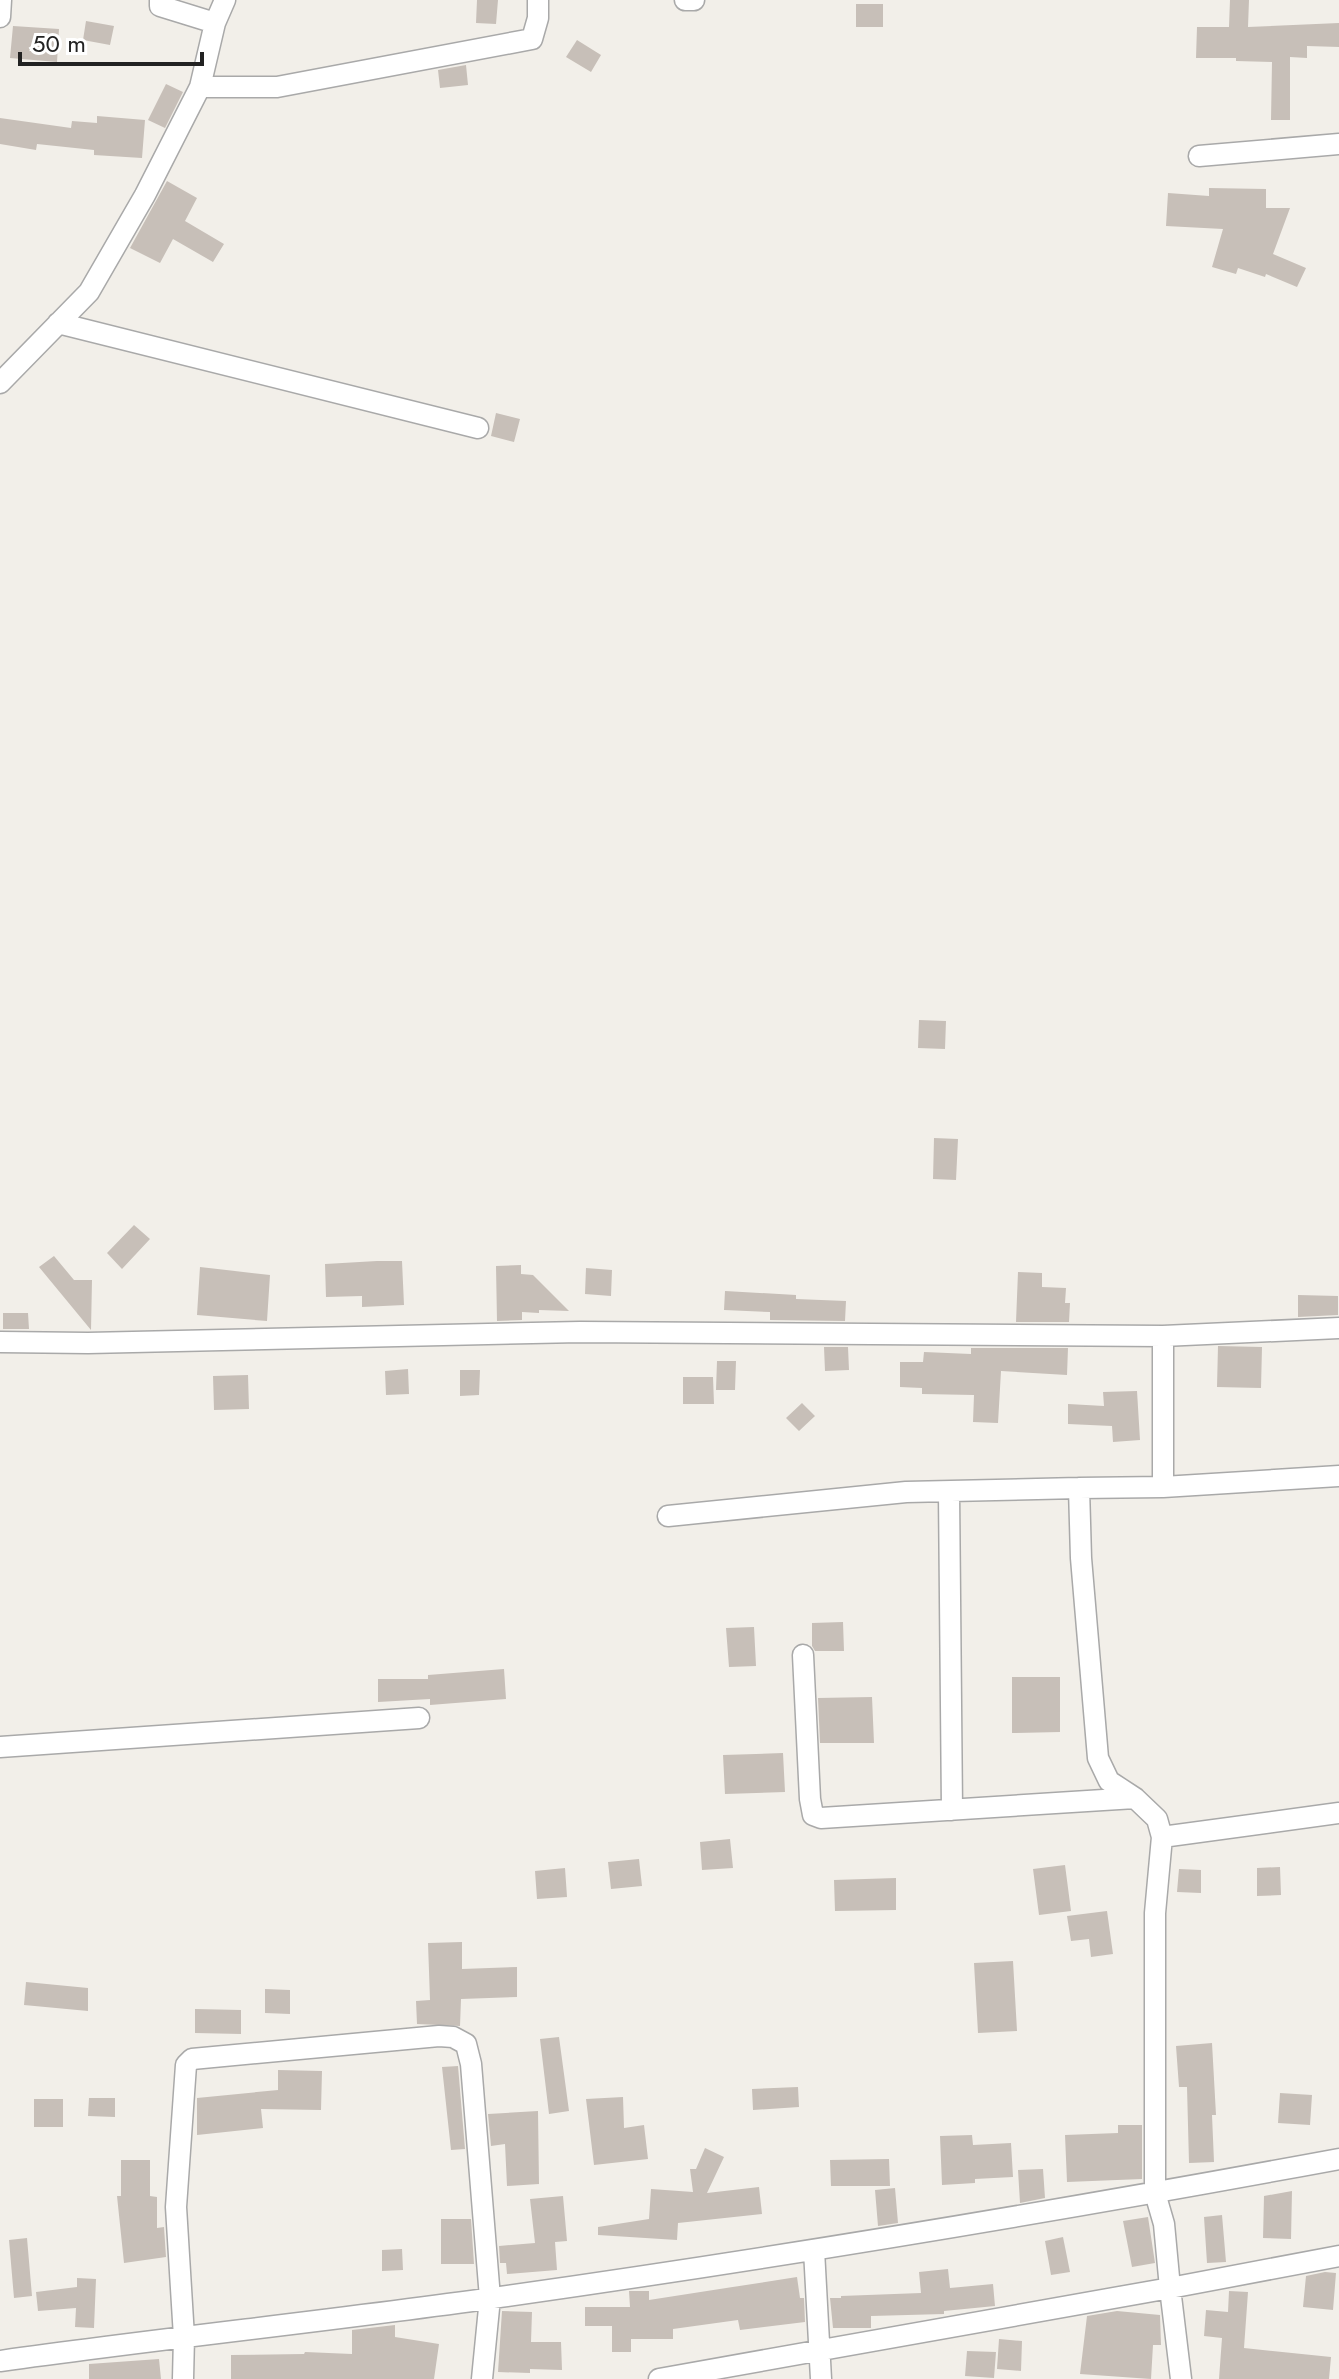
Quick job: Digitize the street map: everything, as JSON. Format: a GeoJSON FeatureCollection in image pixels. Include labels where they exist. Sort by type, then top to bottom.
{"type":"FeatureCollection","features":[{"type":"Feature","properties":{"kind":"street"},"geometry":{"type":"LineString","coordinates":[[0,17],[1,0]]}},
{"type":"Feature","properties":{"kind":"street"},"geometry":{"type":"LineString","coordinates":[[160,0],[160,6],[169,11],[215,23]]}},
{"type":"Feature","properties":{"kind":"street"},"geometry":{"type":"LineString","coordinates":[[0,383],[89,292],[145,195],[200,87],[215,23],[225,0]]}},
{"type":"Feature","properties":{"kind":"street"},"geometry":{"type":"LineString","coordinates":[[200,87],[277,87],[532,39],[538,18],[538,0]]}},
{"type":"Feature","properties":{"kind":"street"},"geometry":{"type":"LineString","coordinates":[[685,0],[694,0]]}},
{"type":"Feature","properties":{"kind":"street"},"geometry":{"type":"LineString","coordinates":[[1199,156],[1339,144]]}},
{"type":"Feature","properties":{"kind":"street"},"geometry":{"type":"LineString","coordinates":[[58,323],[478,428]]}},
{"type":"Feature","properties":{"kind":"street"},"geometry":{"type":"LineString","coordinates":[[0,1342],[88,1343],[580,1332],[1163,1336],[1339,1328]]}},
{"type":"Feature","properties":{"kind":"street"},"geometry":{"type":"LineString","coordinates":[[1163,1336],[1163,1487]]}},
{"type":"Feature","properties":{"kind":"street"},"geometry":{"type":"LineString","coordinates":[[668,1516],[906,1492],[1163,1487],[1339,1476]]}},
{"type":"Feature","properties":{"kind":"street"},"geometry":{"type":"LineString","coordinates":[[1079,1488],[1081,1558],[1098,1758],[1109,1781],[1135,1798],[1157,1819],[1162,1837],[1155,1913],[1155,2193],[1164,2224],[1181,2379]]}},
{"type":"Feature","properties":{"kind":"street"},"geometry":{"type":"LineString","coordinates":[[949,1492],[952,1810]]}},
{"type":"Feature","properties":{"kind":"street"},"geometry":{"type":"LineString","coordinates":[[803,1655],[813,1815],[821,1818],[1135,1798]]}},
{"type":"Feature","properties":{"kind":"street"},"geometry":{"type":"LineString","coordinates":[[0,1747],[419,1718]]}},
{"type":"Feature","properties":{"kind":"street"},"geometry":{"type":"LineString","coordinates":[[1162,1837],[1339,1813]]}},
{"type":"Feature","properties":{"kind":"street"},"geometry":{"type":"LineString","coordinates":[[183,2379],[184,2337],[176,2207],[186,2065],[192,2059],[439,2036],[453,2037],[466,2044],[475,2097],[490,2298],[482,2379]]}},
{"type":"Feature","properties":{"kind":"street"},"geometry":{"type":"LineString","coordinates":[[0,2361],[490,2298],[814,2250],[1339,2159]]}},
{"type":"Feature","properties":{"kind":"street"},"geometry":{"type":"LineString","coordinates":[[814,2250],[821,2379]]}},
{"type":"Feature","properties":{"kind":"street"},"geometry":{"type":"LineString","coordinates":[[659,2379],[1339,2256]]}},
{"type":"Feature","properties":{"kind":"building"},"geometry":{"type":"Polygon","coordinates":[[[477,0],[498,0],[496,24],[476,23],[477,0]]]}},
{"type":"Feature","properties":{"kind":"building"},"geometry":{"type":"Polygon","coordinates":[[[1230,0],[1249,0],[1248,27],[1339,23],[1339,47],[1307,46],[1307,58],[1290,57],[1290,120],[1271,120],[1272,62],[1196,58],[1197,27],[1229,27],[1230,0]]]}},
{"type":"Feature","properties":{"kind":"building"},"geometry":{"type":"Polygon","coordinates":[[[856,4],[883,4],[883,27],[856,27],[856,4]]]}},
{"type":"Feature","properties":{"kind":"building"},"geometry":{"type":"Polygon","coordinates":[[[86,21],[114,26],[110,45],[83,40],[86,21]]]}},
{"type":"Feature","properties":{"kind":"building"},"geometry":{"type":"Polygon","coordinates":[[[13,26],[59,29],[57,62],[10,58],[13,26]]]}},
{"type":"Feature","properties":{"kind":"building"},"geometry":{"type":"Polygon","coordinates":[[[577,40],[601,55],[591,72],[566,57],[577,40]]]}},
{"type":"Feature","properties":{"kind":"building"},"geometry":{"type":"Polygon","coordinates":[[[466,65],[468,85],[440,88],[438,70],[466,65]]]}},
{"type":"Feature","properties":{"kind":"building"},"geometry":{"type":"Polygon","coordinates":[[[166,84],[183,92],[165,128],[148,120],[166,84]]]}},
{"type":"Feature","properties":{"kind":"building"},"geometry":{"type":"Polygon","coordinates":[[[97,116],[145,120],[142,158],[94,155],[94,150],[37,144],[36,150],[0,144],[0,118],[71,128],[72,121],[97,123],[97,116]]]}},
{"type":"Feature","properties":{"kind":"building"},"geometry":{"type":"Polygon","coordinates":[[[167,181],[197,198],[185,221],[224,244],[213,262],[173,239],[160,263],[130,248],[167,181]]]}},
{"type":"Feature","properties":{"kind":"building"},"geometry":{"type":"Polygon","coordinates":[[[1209,188],[1266,189],[1266,208],[1290,208],[1273,254],[1306,268],[1297,287],[1266,274],[1265,277],[1238,268],[1236,274],[1212,267],[1223,229],[1166,226],[1168,193],[1209,196],[1209,188]]]}},
{"type":"Feature","properties":{"kind":"building"},"geometry":{"type":"Polygon","coordinates":[[[496,413],[520,419],[514,442],[491,436],[496,413]]]}},
{"type":"Feature","properties":{"kind":"building"},"geometry":{"type":"Polygon","coordinates":[[[919,1020],[946,1021],[945,1049],[918,1048],[919,1020]]]}},
{"type":"Feature","properties":{"kind":"building"},"geometry":{"type":"Polygon","coordinates":[[[934,1138],[958,1139],[956,1180],[933,1179],[934,1138]]]}},
{"type":"Feature","properties":{"kind":"building"},"geometry":{"type":"Polygon","coordinates":[[[134,1225],[150,1239],[122,1269],[107,1253],[134,1225]]]}},
{"type":"Feature","properties":{"kind":"building"},"geometry":{"type":"Polygon","coordinates":[[[54,1256],[74,1280],[92,1280],[91,1330],[39,1267],[54,1256]]]}},
{"type":"Feature","properties":{"kind":"building"},"geometry":{"type":"Polygon","coordinates":[[[402,1261],[404,1305],[362,1307],[362,1296],[326,1297],[325,1264],[402,1261]]]}},
{"type":"Feature","properties":{"kind":"building"},"geometry":{"type":"Polygon","coordinates":[[[521,1265],[521,1274],[533,1275],[569,1311],[522,1312],[522,1320],[497,1321],[496,1266],[521,1265]]]}},
{"type":"Feature","properties":{"kind":"building"},"geometry":{"type":"Polygon","coordinates":[[[200,1267],[270,1275],[267,1321],[197,1315],[200,1267]]]}},
{"type":"Feature","properties":{"kind":"building"},"geometry":{"type":"Polygon","coordinates":[[[586,1268],[612,1270],[611,1296],[585,1294],[586,1268]]]}},
{"type":"Feature","properties":{"kind":"building"},"geometry":{"type":"Polygon","coordinates":[[[1018,1272],[1042,1273],[1042,1287],[1066,1288],[1065,1303],[1070,1303],[1069,1322],[1016,1322],[1018,1272]]]}},
{"type":"Feature","properties":{"kind":"building"},"geometry":{"type":"Polygon","coordinates":[[[725,1291],[846,1301],[845,1321],[770,1320],[770,1312],[724,1310],[725,1291]]]}},
{"type":"Feature","properties":{"kind":"building"},"geometry":{"type":"Polygon","coordinates":[[[1298,1295],[1338,1296],[1338,1315],[1298,1317],[1298,1295]]]}},
{"type":"Feature","properties":{"kind":"building"},"geometry":{"type":"Polygon","coordinates":[[[3,1313],[28,1313],[29,1329],[3,1329],[3,1313]]]}},
{"type":"Feature","properties":{"kind":"building"},"geometry":{"type":"Polygon","coordinates":[[[1218,1346],[1262,1347],[1261,1388],[1217,1387],[1218,1346]]]}},
{"type":"Feature","properties":{"kind":"building"},"geometry":{"type":"Polygon","coordinates":[[[824,1347],[848,1347],[849,1370],[825,1371],[824,1347]]]}},
{"type":"Feature","properties":{"kind":"building"},"geometry":{"type":"Polygon","coordinates":[[[971,1348],[1068,1348],[1067,1375],[1001,1371],[998,1423],[973,1422],[974,1395],[922,1394],[922,1388],[900,1387],[900,1362],[923,1362],[924,1352],[971,1354],[971,1348]]]}},
{"type":"Feature","properties":{"kind":"building"},"geometry":{"type":"Polygon","coordinates":[[[717,1361],[736,1361],[735,1390],[716,1390],[717,1361]]]}},
{"type":"Feature","properties":{"kind":"building"},"geometry":{"type":"Polygon","coordinates":[[[408,1369],[409,1394],[386,1395],[385,1371],[408,1369]]]}},
{"type":"Feature","properties":{"kind":"building"},"geometry":{"type":"Polygon","coordinates":[[[460,1370],[480,1370],[479,1395],[460,1396],[460,1370]]]}},
{"type":"Feature","properties":{"kind":"building"},"geometry":{"type":"Polygon","coordinates":[[[248,1375],[249,1409],[214,1410],[213,1376],[248,1375]]]}},
{"type":"Feature","properties":{"kind":"building"},"geometry":{"type":"Polygon","coordinates":[[[683,1377],[713,1377],[714,1404],[683,1404],[683,1377]]]}},
{"type":"Feature","properties":{"kind":"building"},"geometry":{"type":"Polygon","coordinates":[[[1137,1391],[1140,1440],[1113,1442],[1112,1426],[1068,1424],[1068,1404],[1104,1406],[1103,1392],[1137,1391]]]}},
{"type":"Feature","properties":{"kind":"building"},"geometry":{"type":"Polygon","coordinates":[[[802,1403],[815,1416],[799,1431],[786,1418],[802,1403]]]}},
{"type":"Feature","properties":{"kind":"building"},"geometry":{"type":"Polygon","coordinates":[[[843,1622],[844,1651],[815,1651],[812,1646],[812,1623],[843,1622]]]}},
{"type":"Feature","properties":{"kind":"building"},"geometry":{"type":"Polygon","coordinates":[[[754,1627],[756,1666],[729,1667],[726,1628],[754,1627]]]}},
{"type":"Feature","properties":{"kind":"building"},"geometry":{"type":"Polygon","coordinates":[[[504,1669],[506,1699],[430,1705],[430,1699],[378,1702],[378,1679],[428,1679],[428,1675],[504,1669]]]}},
{"type":"Feature","properties":{"kind":"building"},"geometry":{"type":"Polygon","coordinates":[[[1012,1677],[1060,1677],[1060,1732],[1012,1733],[1012,1677]]]}},
{"type":"Feature","properties":{"kind":"building"},"geometry":{"type":"Polygon","coordinates":[[[872,1697],[874,1743],[820,1743],[818,1698],[872,1697]]]}},
{"type":"Feature","properties":{"kind":"building"},"geometry":{"type":"Polygon","coordinates":[[[783,1753],[785,1792],[725,1794],[723,1755],[783,1753]]]}},
{"type":"Feature","properties":{"kind":"building"},"geometry":{"type":"Polygon","coordinates":[[[730,1839],[733,1868],[702,1870],[700,1842],[730,1839]]]}},
{"type":"Feature","properties":{"kind":"building"},"geometry":{"type":"Polygon","coordinates":[[[639,1859],[642,1886],[611,1889],[608,1862],[639,1859]]]}},
{"type":"Feature","properties":{"kind":"building"},"geometry":{"type":"Polygon","coordinates":[[[1065,1865],[1071,1911],[1039,1915],[1033,1869],[1065,1865]]]}},
{"type":"Feature","properties":{"kind":"building"},"geometry":{"type":"Polygon","coordinates":[[[1280,1867],[1281,1895],[1257,1896],[1257,1868],[1280,1867]]]}},
{"type":"Feature","properties":{"kind":"building"},"geometry":{"type":"Polygon","coordinates":[[[565,1868],[567,1897],[537,1899],[535,1871],[565,1868]]]}},
{"type":"Feature","properties":{"kind":"building"},"geometry":{"type":"Polygon","coordinates":[[[1179,1869],[1201,1870],[1201,1893],[1177,1892],[1179,1869]]]}},
{"type":"Feature","properties":{"kind":"building"},"geometry":{"type":"Polygon","coordinates":[[[896,1878],[896,1910],[835,1911],[834,1880],[896,1878]]]}},
{"type":"Feature","properties":{"kind":"building"},"geometry":{"type":"Polygon","coordinates":[[[1107,1911],[1113,1954],[1091,1957],[1089,1939],[1071,1941],[1067,1916],[1107,1911]]]}},
{"type":"Feature","properties":{"kind":"building"},"geometry":{"type":"Polygon","coordinates":[[[462,1942],[462,1969],[517,1967],[517,1997],[461,1999],[460,2026],[417,2024],[416,2001],[430,2000],[428,1943],[462,1942]]]}},
{"type":"Feature","properties":{"kind":"building"},"geometry":{"type":"Polygon","coordinates":[[[1013,1961],[1017,2031],[978,2033],[974,1963],[1013,1961]]]}},
{"type":"Feature","properties":{"kind":"building"},"geometry":{"type":"Polygon","coordinates":[[[26,1982],[88,1988],[88,2011],[24,2005],[26,1982]]]}},
{"type":"Feature","properties":{"kind":"building"},"geometry":{"type":"Polygon","coordinates":[[[265,1989],[290,1990],[290,2014],[265,2013],[265,1989]]]}},
{"type":"Feature","properties":{"kind":"building"},"geometry":{"type":"Polygon","coordinates":[[[195,2009],[241,2010],[241,2034],[195,2033],[195,2009]]]}},
{"type":"Feature","properties":{"kind":"building"},"geometry":{"type":"Polygon","coordinates":[[[559,2037],[569,2111],[549,2114],[540,2039],[559,2037]]]}},
{"type":"Feature","properties":{"kind":"building"},"geometry":{"type":"Polygon","coordinates":[[[1212,2043],[1216,2115],[1212,2115],[1214,2162],[1189,2163],[1187,2087],[1179,2087],[1176,2046],[1212,2043]]]}},
{"type":"Feature","properties":{"kind":"building"},"geometry":{"type":"Polygon","coordinates":[[[458,2066],[465,2149],[451,2150],[442,2067],[458,2066]]]}},
{"type":"Feature","properties":{"kind":"building"},"geometry":{"type":"Polygon","coordinates":[[[278,2070],[322,2071],[321,2110],[261,2109],[263,2128],[197,2135],[197,2098],[278,2090],[278,2070]]]}},
{"type":"Feature","properties":{"kind":"building"},"geometry":{"type":"Polygon","coordinates":[[[798,2087],[799,2107],[753,2110],[752,2089],[798,2087]]]}},
{"type":"Feature","properties":{"kind":"building"},"geometry":{"type":"Polygon","coordinates":[[[1280,2093],[1312,2095],[1310,2125],[1278,2123],[1280,2093]]]}},
{"type":"Feature","properties":{"kind":"building"},"geometry":{"type":"Polygon","coordinates":[[[623,2097],[624,2128],[644,2125],[648,2159],[594,2165],[586,2099],[623,2097]]]}},
{"type":"Feature","properties":{"kind":"building"},"geometry":{"type":"Polygon","coordinates":[[[89,2098],[115,2098],[115,2117],[88,2116],[89,2098]]]}},
{"type":"Feature","properties":{"kind":"building"},"geometry":{"type":"Polygon","coordinates":[[[34,2099],[63,2099],[63,2127],[34,2127],[34,2099]]]}},
{"type":"Feature","properties":{"kind":"building"},"geometry":{"type":"Polygon","coordinates":[[[538,2111],[539,2184],[507,2186],[505,2144],[491,2146],[488,2114],[538,2111]]]}},
{"type":"Feature","properties":{"kind":"building"},"geometry":{"type":"Polygon","coordinates":[[[1118,2125],[1142,2125],[1142,2179],[1067,2182],[1065,2135],[1118,2133],[1118,2125]]]}},
{"type":"Feature","properties":{"kind":"building"},"geometry":{"type":"Polygon","coordinates":[[[972,2135],[973,2145],[1011,2143],[1013,2177],[942,2185],[940,2136],[972,2135]]]}},
{"type":"Feature","properties":{"kind":"building"},"geometry":{"type":"Polygon","coordinates":[[[705,2148],[724,2157],[707,2193],[759,2187],[762,2214],[678,2223],[677,2240],[598,2235],[598,2227],[649,2219],[651,2189],[693,2192],[690,2169],[696,2169],[705,2148]]]}},
{"type":"Feature","properties":{"kind":"building"},"geometry":{"type":"Polygon","coordinates":[[[889,2159],[890,2186],[831,2186],[830,2160],[889,2159]]]}},
{"type":"Feature","properties":{"kind":"building"},"geometry":{"type":"Polygon","coordinates":[[[121,2160],[150,2160],[150,2196],[157,2197],[157,2228],[164,2227],[166,2257],[124,2263],[117,2196],[121,2196],[121,2160]]]}},
{"type":"Feature","properties":{"kind":"building"},"geometry":{"type":"Polygon","coordinates":[[[1043,2169],[1045,2198],[1020,2203],[1018,2170],[1043,2169]]]}},
{"type":"Feature","properties":{"kind":"building"},"geometry":{"type":"Polygon","coordinates":[[[895,2188],[898,2223],[878,2226],[875,2190],[895,2188]]]}},
{"type":"Feature","properties":{"kind":"building"},"geometry":{"type":"Polygon","coordinates":[[[1292,2191],[1291,2239],[1263,2238],[1264,2196],[1292,2191]]]}},
{"type":"Feature","properties":{"kind":"building"},"geometry":{"type":"Polygon","coordinates":[[[563,2196],[567,2241],[555,2242],[557,2270],[507,2274],[506,2263],[500,2263],[499,2246],[535,2243],[530,2199],[563,2196]]]}},
{"type":"Feature","properties":{"kind":"building"},"geometry":{"type":"Polygon","coordinates":[[[1222,2215],[1226,2262],[1207,2263],[1204,2217],[1222,2215]]]}},
{"type":"Feature","properties":{"kind":"building"},"geometry":{"type":"Polygon","coordinates":[[[1148,2217],[1155,2263],[1132,2267],[1123,2221],[1148,2217]]]}},
{"type":"Feature","properties":{"kind":"building"},"geometry":{"type":"Polygon","coordinates":[[[441,2219],[471,2219],[474,2264],[441,2264],[441,2219]]]}},
{"type":"Feature","properties":{"kind":"building"},"geometry":{"type":"Polygon","coordinates":[[[1063,2237],[1070,2272],[1051,2275],[1045,2241],[1063,2237]]]}},
{"type":"Feature","properties":{"kind":"building"},"geometry":{"type":"Polygon","coordinates":[[[27,2238],[32,2296],[14,2298],[9,2240],[27,2238]]]}},
{"type":"Feature","properties":{"kind":"building"},"geometry":{"type":"Polygon","coordinates":[[[402,2249],[403,2270],[382,2271],[382,2250],[402,2249]]]}},
{"type":"Feature","properties":{"kind":"building"},"geometry":{"type":"Polygon","coordinates":[[[948,2269],[950,2288],[993,2284],[995,2306],[944,2311],[944,2314],[871,2316],[871,2328],[833,2328],[830,2298],[921,2293],[919,2272],[948,2269]]]}},
{"type":"Feature","properties":{"kind":"building"},"geometry":{"type":"Polygon","coordinates":[[[1336,2273],[1333,2310],[1303,2307],[1306,2276],[1336,2273]]]}},
{"type":"Feature","properties":{"kind":"building"},"geometry":{"type":"Polygon","coordinates":[[[797,2277],[800,2298],[804,2298],[805,2322],[740,2330],[738,2320],[673,2329],[673,2339],[631,2339],[631,2352],[612,2352],[612,2326],[585,2326],[585,2307],[630,2307],[629,2291],[649,2291],[649,2300],[797,2277]]]}},
{"type":"Feature","properties":{"kind":"building"},"geometry":{"type":"Polygon","coordinates":[[[77,2278],[96,2279],[94,2328],[75,2327],[76,2308],[38,2311],[36,2292],[77,2287],[77,2278]]]}},
{"type":"Feature","properties":{"kind":"building"},"geometry":{"type":"Polygon","coordinates":[[[1229,2291],[1248,2292],[1244,2348],[1331,2357],[1329,2379],[1219,2379],[1222,2338],[1204,2336],[1206,2310],[1228,2312],[1229,2291]]]}},
{"type":"Feature","properties":{"kind":"building"},"geometry":{"type":"Polygon","coordinates":[[[502,2311],[532,2312],[531,2342],[561,2342],[562,2370],[498,2372],[502,2311]]]}},
{"type":"Feature","properties":{"kind":"building"},"geometry":{"type":"Polygon","coordinates":[[[1117,2311],[1160,2315],[1161,2345],[1153,2345],[1151,2379],[1080,2374],[1087,2316],[1117,2311]]]}},
{"type":"Feature","properties":{"kind":"building"},"geometry":{"type":"Polygon","coordinates":[[[395,2325],[395,2337],[439,2344],[434,2379],[231,2379],[231,2355],[352,2354],[352,2330],[395,2325]]]}},
{"type":"Feature","properties":{"kind":"building"},"geometry":{"type":"Polygon","coordinates":[[[999,2339],[1022,2341],[1021,2371],[997,2369],[999,2339]]]}},
{"type":"Feature","properties":{"kind":"building"},"geometry":{"type":"Polygon","coordinates":[[[967,2351],[996,2352],[994,2378],[965,2376],[967,2351]]]}},
{"type":"Feature","properties":{"kind":"building"},"geometry":{"type":"Polygon","coordinates":[[[159,2359],[161,2379],[89,2379],[89,2364],[159,2359]]]}}]}
